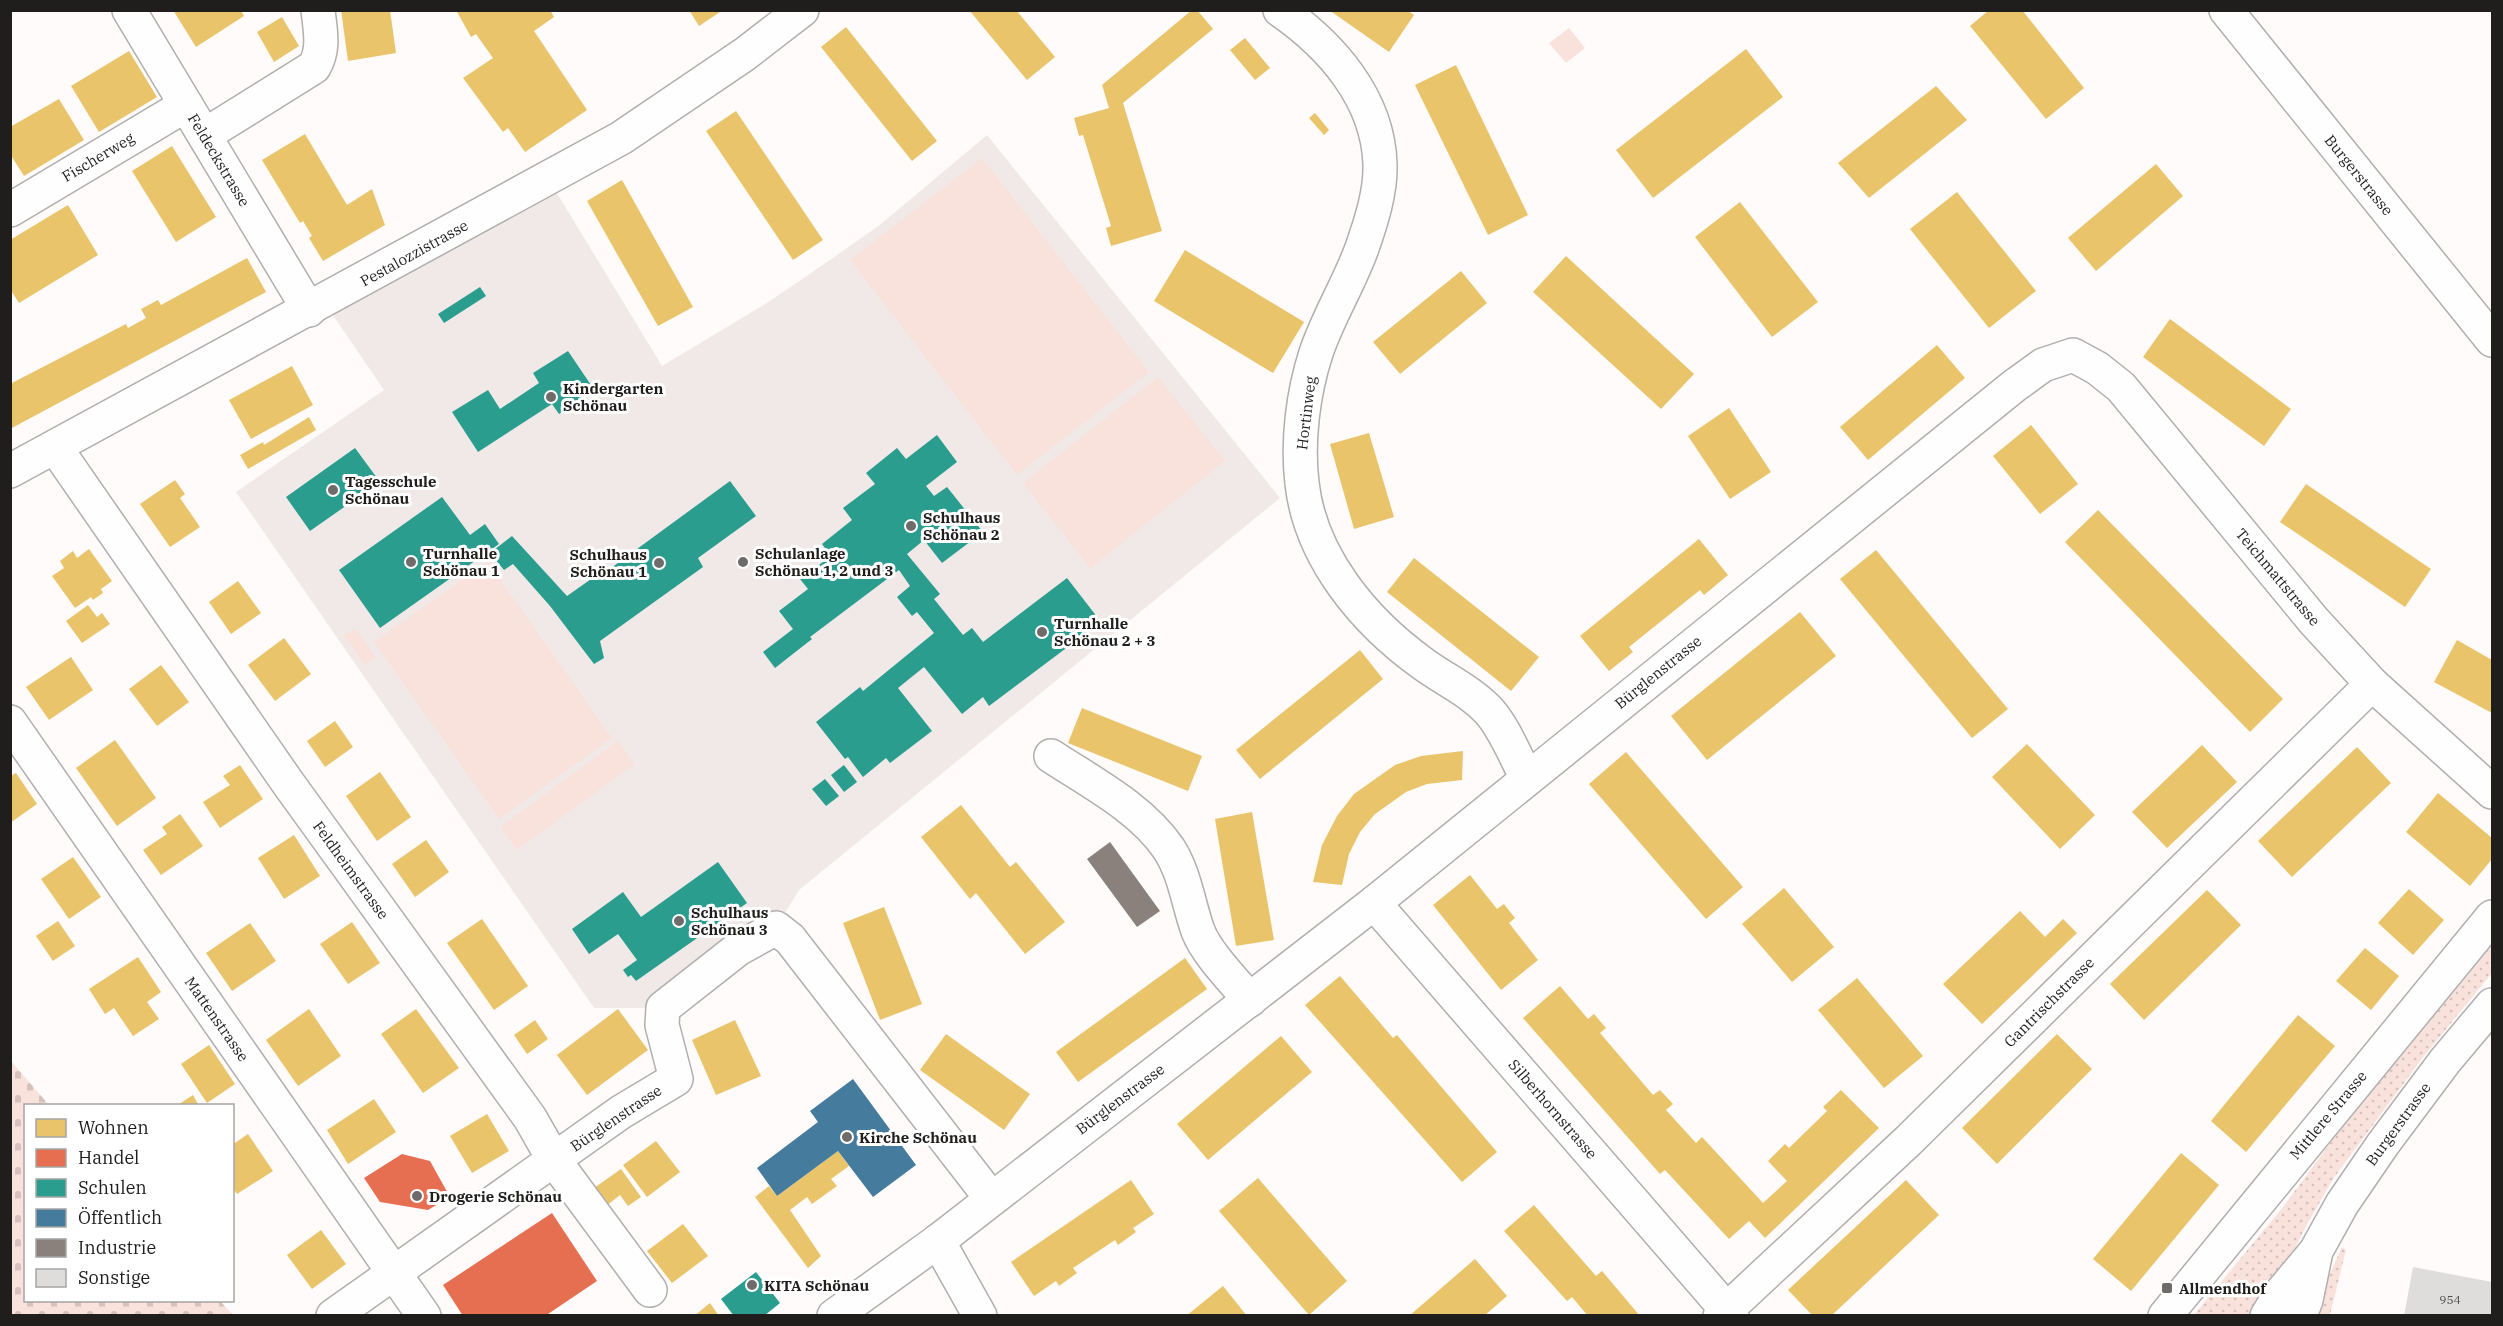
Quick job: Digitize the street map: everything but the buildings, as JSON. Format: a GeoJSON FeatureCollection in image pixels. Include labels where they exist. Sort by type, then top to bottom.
{"type":"FeatureCollection","features":[{"type":"Feature","properties":{"kind":"street","name":"Feldeckstrasse"},"geometry":{"type":"LineString","coordinates":[[129,10],[309,310]]}},
{"type":"Feature","properties":{"kind":"street"},"geometry":{"type":"LineString","coordinates":[[205,135],[314,66],[320,58],[322,45],[318,10]]}},
{"type":"Feature","properties":{"kind":"street","name":"Pestalozzistrasse"},"geometry":{"type":"LineString","coordinates":[[10,471],[621,138],[736,60],[802,10]]}},
{"type":"Feature","properties":{"kind":"street","name":"Hortinweg"},"geometry":{"type":"LineString","coordinates":[[1280,10],[1325,48],[1350,77],[1368,107],[1378,137],[1380,166],[1377,198],[1361,250],[1316,351],[1309,378],[1301,451],[1302,484],[1313,526],[1331,565],[1348,593],[1396,644],[1424,665],[1470,693],[1490,712],[1527,778]]}},
{"type":"Feature","properties":{"kind":"street","name":"Burgerstrasse"},"geometry":{"type":"LineString","coordinates":[[2226,10],[2493,340]]}},
{"type":"Feature","properties":{"kind":"street","name":"Fischerweg"},"geometry":{"type":"LineString","coordinates":[[10,210],[186,105]]}},
{"type":"Feature","properties":{"kind":"street","name":"Bürglenstrasse"},"geometry":{"type":"LineString","coordinates":[[834,1316],[938,1241],[1374,903],[2014,386],[2043,365],[2073,355]]}},
{"type":"Feature","properties":{"kind":"street","name":"Teichmattstrasse"},"geometry":{"type":"LineString","coordinates":[[2073,355],[2097,368],[2121,387],[2314,621],[2372,684],[2493,792]]}},
{"type":"Feature","properties":{"kind":"street","name":"Feldheimstrasse"},"geometry":{"type":"LineString","coordinates":[[55,447],[288,783],[530,1118],[554,1160],[650,1290]]}},
{"type":"Feature","properties":{"kind":"street","name":"Gantrischstrasse"},"geometry":{"type":"LineString","coordinates":[[1726,1314],[1908,1141],[2372,684]]}},
{"type":"Feature","properties":{"kind":"street","name":"Mattenstrasse"},"geometry":{"type":"LineString","coordinates":[[10,722],[424,1316]]}},
{"type":"Feature","properties":{"kind":"street"},"geometry":{"type":"LineString","coordinates":[[1051,756],[1134,812],[1154,831],[1169,850],[1181,873],[1204,942],[1250,1000]]}},
{"type":"Feature","properties":{"kind":"street","name":"Silberhornstrasse"},"geometry":{"type":"LineString","coordinates":[[1374,903],[1726,1314]]}},
{"type":"Feature","properties":{"kind":"street","name":"Mittlere Strasse"},"geometry":{"type":"LineString","coordinates":[[2165,1316],[2493,916]]}},
{"type":"Feature","properties":{"kind":"street","name":"Bürglenstrasse"},"geometry":{"type":"LineString","coordinates":[[333,1316],[621,1112],[676,1079],[662,1025],[663,1008],[738,949],[776,928],[790,939],[991,1198]]}},
{"type":"Feature","properties":{"kind":"street","name":"Burgerstrasse"},"geometry":{"type":"LineString","coordinates":[[2267,1316],[2281,1293],[2316,1251],[2359,1177],[2427,1085],[2493,1005]]}},
{"type":"Feature","properties":{"kind":"street"},"geometry":{"type":"LineString","coordinates":[[938,1241],[980,1316]]}},
{"type":"Feature","properties":{"kind":"street","name":"Burgerstrasse"},"geometry":{"type":"LineString","coordinates":[[2300,1316],[2306,1300],[2316,1251]]}},
{"type":"Feature","properties":{"kind":"shaded area","name":"Schulanlage Schönau 1, 2 und 3"},"geometry":{"type":"Polygon","coordinates":[[[987,135],[1280,498],[799,890],[776,928],[663,1008],[594,1008],[236,492],[384,390],[324,302],[549,180],[662,366],[767,303],[881,224],[987,135]]]}},
{"type":"Feature","properties":{"kind":"green space"},"geometry":{"type":"Polygon","coordinates":[[[1569,28],[1585,48],[1566,63],[1549,43],[1569,28]]]}},
{"type":"Feature","properties":{"kind":"green space"},"geometry":{"type":"Polygon","coordinates":[[[982,158],[1149,372],[1017,475],[850,260],[982,158]]]}},
{"type":"Feature","properties":{"kind":"green space"},"geometry":{"type":"Polygon","coordinates":[[[1158,377],[1225,461],[1090,568],[1023,483],[1158,377]]]}},
{"type":"Feature","properties":{"kind":"green space"},"geometry":{"type":"Polygon","coordinates":[[[488,562],[612,738],[499,819],[374,642],[488,562]]]}},
{"type":"Feature","properties":{"kind":"green space"},"geometry":{"type":"Polygon","coordinates":[[[355,628],[376,657],[365,665],[344,636],[355,628]]]}},
{"type":"Feature","properties":{"kind":"green space"},"geometry":{"type":"Polygon","coordinates":[[[618,741],[635,764],[517,850],[500,827],[618,741]]]}},
{"type":"Feature","properties":{"kind":"green space"},"geometry":{"type":"Polygon","coordinates":[[[2492,946],[2492,973],[2424,1056],[2333,1179],[2305,1228],[2273,1294],[2254,1315],[2193,1316],[2283,1207],[2343,1126],[2492,946]]]}},
{"type":"Feature","properties":{"kind":"green space"},"geometry":{"type":"Polygon","coordinates":[[[11,1061],[48,1104],[24,1104],[24,1302],[221,1302],[233,1315],[11,1315],[11,1061]]]}},
{"type":"Feature","properties":{"kind":"green space"},"geometry":{"type":"Polygon","coordinates":[[[2342,1247],[2346,1250],[2330,1315],[2311,1316],[2342,1247]]]}},
{"type":"Feature","properties":{"kind":"place","name":"Kindergarten Schönau"},"geometry":{"type":"Point","coordinates":[551,397]}},
{"type":"Feature","properties":{"kind":"place","name":"Tagesschule Schönau"},"geometry":{"type":"Point","coordinates":[333,490]}},
{"type":"Feature","properties":{"kind":"place","name":"Schulhaus Schönau 2"},"geometry":{"type":"Point","coordinates":[911,526]}},
{"type":"Feature","properties":{"kind":"place","name":"Turnhalle Schönau 1"},"geometry":{"type":"Point","coordinates":[411,562]}},
{"type":"Feature","properties":{"kind":"place","name":"Schulanlage Schönau 1, 2 und 3"},"geometry":{"type":"Point","coordinates":[743,562]}},
{"type":"Feature","properties":{"kind":"place","name":"Schulhaus Schönau 1"},"geometry":{"type":"Point","coordinates":[659,563]}},
{"type":"Feature","properties":{"kind":"place","name":"Turnhalle Schönau 2 + 3"},"geometry":{"type":"Point","coordinates":[1042,632]}},
{"type":"Feature","properties":{"kind":"place","name":"Schulhaus Schönau 3"},"geometry":{"type":"Point","coordinates":[679,921]}},
{"type":"Feature","properties":{"kind":"place","name":"Kirche Schönau"},"geometry":{"type":"Point","coordinates":[847,1137]}},
{"type":"Feature","properties":{"kind":"place","name":"Drogerie Schönau"},"geometry":{"type":"Point","coordinates":[417,1196]}},
{"type":"Feature","properties":{"kind":"place","name":"KITA Schönau"},"geometry":{"type":"Point","coordinates":[752,1285]}},
{"type":"Feature","properties":{"kind":"place","name":"Allmendhof"},"geometry":{"type":"Point","coordinates":[2167,1288]}}]}
